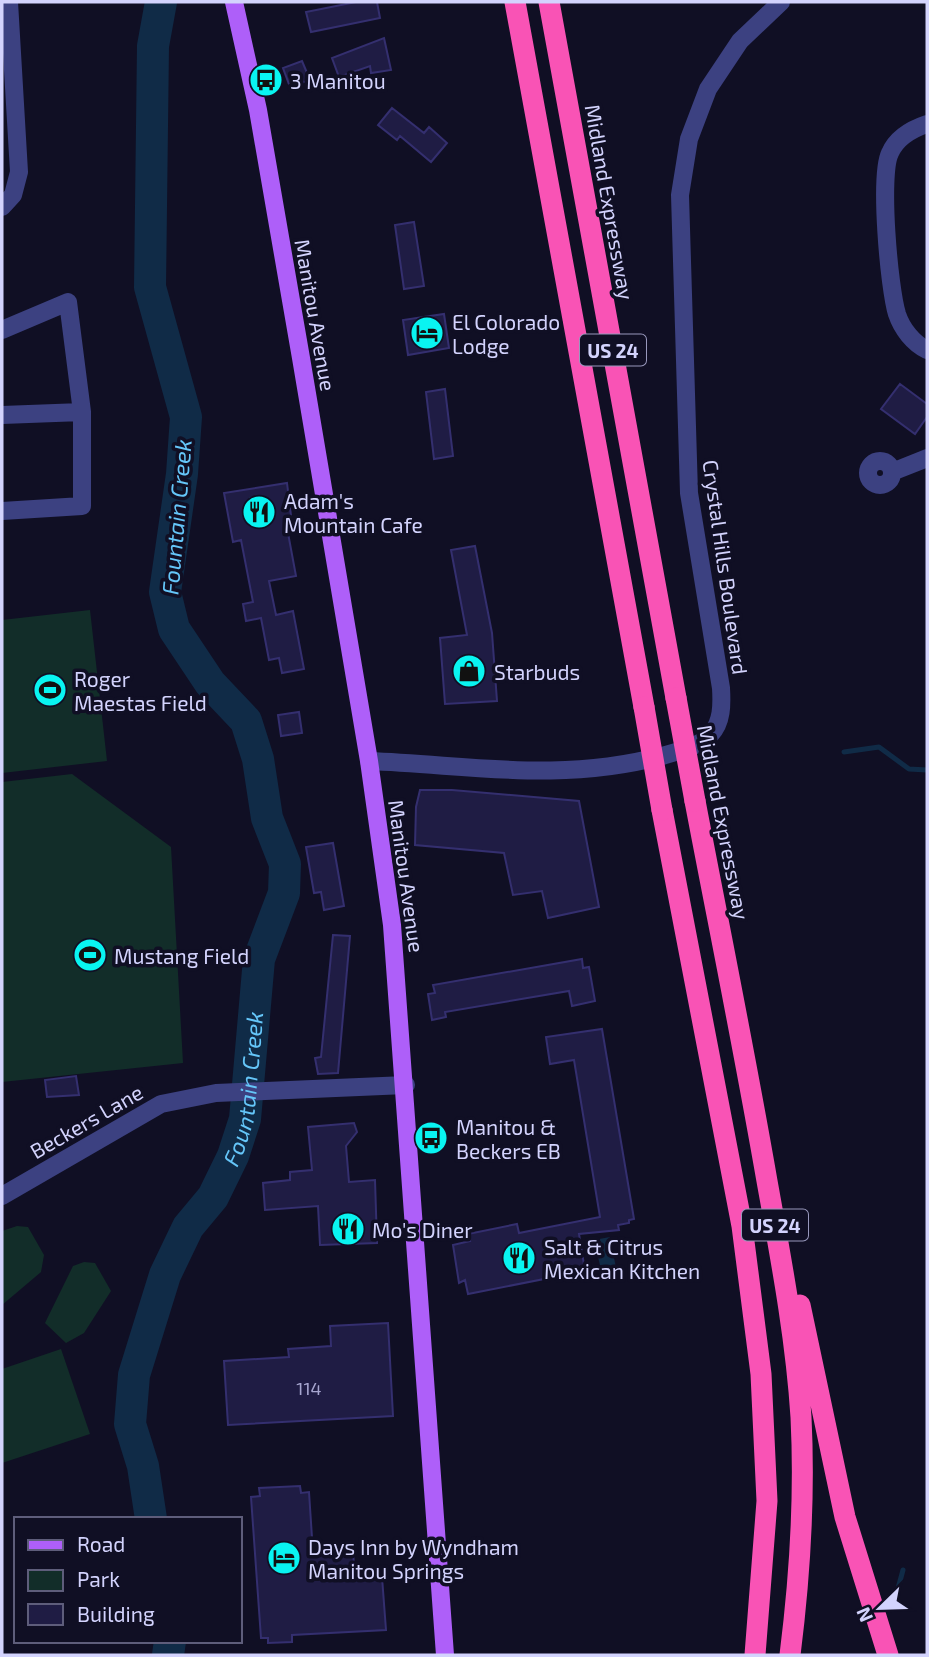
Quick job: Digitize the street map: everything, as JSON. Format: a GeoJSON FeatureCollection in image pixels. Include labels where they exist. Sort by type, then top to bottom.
{"type":"FeatureCollection","features":[{"type":"Feature","properties":{"kind":"highway","name":"US 24"},"geometry":{"type":"LineString","coordinates":[[515,2],[662,810],[742,1226],[761,1374],[768,1502],[755,1655]]}},
{"type":"Feature","properties":{"kind":"highway","name":"Midland Expressway"},"geometry":{"type":"LineString","coordinates":[[549,2],[782,1266],[800,1414],[799,1561],[789,1655]]}},
{"type":"Feature","properties":{"kind":"highway"},"geometry":{"type":"LineString","coordinates":[[751,1089],[839,1494],[888,1655]]}},
{"type":"Feature","properties":{"kind":"main road","name":"Manitou Avenue"},"geometry":{"type":"LineString","coordinates":[[234,2],[258,110],[369,761],[392,925],[406,1085],[444,1655]]}},
{"type":"Feature","properties":{"kind":"street","name":"Crystal Hills Boulevard"},"geometry":{"type":"LineString","coordinates":[[369,761],[523,773],[583,770],[671,753],[702,742],[713,732],[720,719],[721,688],[689,493],[680,195],[689,139],[708,89],[740,41],[782,2]]}},
{"type":"Feature","properties":{"kind":"street"},"geometry":{"type":"LineString","coordinates":[[2,208],[13,195],[19,172],[7,9]]}},
{"type":"Feature","properties":{"kind":"street"},"geometry":{"type":"LineString","coordinates":[[927,124],[908,132],[895,144],[889,154],[884,179],[894,302],[907,333],[927,350]]}},
{"type":"Feature","properties":{"kind":"street"},"geometry":{"type":"LineString","coordinates":[[2,330],[68,302],[82,412],[82,506],[2,511]]}},
{"type":"Feature","properties":{"kind":"street"},"geometry":{"type":"LineString","coordinates":[[2,415],[82,412]]}},
{"type":"Feature","properties":{"kind":"street"},"geometry":{"type":"LineString","coordinates":[[892,472],[927,458]]}},
{"type":"Feature","properties":{"kind":"street","name":"Beckers Lane"},"geometry":{"type":"LineString","coordinates":[[2,1196],[161,1104],[216,1093],[406,1085]]}},
{"type":"Feature","properties":{"kind":"green space","name":"Roger Maestas Field"},"geometry":{"type":"Polygon","coordinates":[[[90,610],[107,761],[2,773],[2,620],[90,610]]]}},
{"type":"Feature","properties":{"kind":"green space","name":"Mustang Field"},"geometry":{"type":"Polygon","coordinates":[[[72,774],[171,847],[183,1063],[2,1082],[2,782],[72,774]]]}},
{"type":"Feature","properties":{"kind":"green space"},"geometry":{"type":"Polygon","coordinates":[[[17,1226],[28,1227],[44,1255],[41,1272],[2,1305],[2,1231],[17,1226]]]}},
{"type":"Feature","properties":{"kind":"green space"},"geometry":{"type":"Polygon","coordinates":[[[84,1262],[95,1263],[111,1291],[84,1333],[66,1343],[45,1323],[73,1266],[84,1262]]]}},
{"type":"Feature","properties":{"kind":"green space"},"geometry":{"type":"Polygon","coordinates":[[[61,1349],[90,1434],[2,1463],[2,1369],[61,1349]]]}},
{"type":"Feature","properties":{"kind":"water"},"geometry":{"type":"Polygon","coordinates":[[[610,1237],[617,1273],[616,1279],[604,1282],[594,1240],[610,1237]]]}},
{"type":"Feature","properties":{"kind":"building"},"geometry":{"type":"Polygon","coordinates":[[[356,2],[377,2],[380,18],[311,32],[306,12],[356,2]]]}},
{"type":"Feature","properties":{"kind":"building"},"geometry":{"type":"Polygon","coordinates":[[[384,38],[391,70],[371,73],[370,66],[339,77],[332,58],[384,38]]]}},
{"type":"Feature","properties":{"kind":"building"},"geometry":{"type":"Polygon","coordinates":[[[302,61],[310,80],[290,87],[283,68],[302,61]]]}},
{"type":"Feature","properties":{"kind":"building"},"geometry":{"type":"Polygon","coordinates":[[[392,108],[424,133],[429,127],[447,143],[431,162],[400,136],[397,140],[378,125],[392,108]]]}},
{"type":"Feature","properties":{"kind":"building"},"geometry":{"type":"Polygon","coordinates":[[[414,222],[424,286],[404,289],[395,225],[414,222]]]}},
{"type":"Feature","properties":{"kind":"building","name":"El Colorado Lodge"},"geometry":{"type":"Polygon","coordinates":[[[444,314],[449,348],[408,355],[403,320],[444,314]]]}},
{"type":"Feature","properties":{"kind":"building"},"geometry":{"type":"Polygon","coordinates":[[[900,384],[927,404],[927,417],[915,434],[881,409],[900,384]]]}},
{"type":"Feature","properties":{"kind":"building"},"geometry":{"type":"Polygon","coordinates":[[[445,389],[453,456],[434,459],[426,392],[445,389]]]}},
{"type":"Feature","properties":{"kind":"building"},"geometry":{"type":"Polygon","coordinates":[[[287,483],[293,532],[288,533],[296,576],[269,581],[276,615],[293,611],[304,669],[282,673],[279,658],[269,660],[261,618],[246,621],[243,604],[253,602],[241,540],[233,542],[224,493],[287,483]]]}},
{"type":"Feature","properties":{"kind":"building"},"geometry":{"type":"Polygon","coordinates":[[[475,546],[492,633],[497,701],[445,704],[440,638],[467,635],[451,550],[475,546]]]}},
{"type":"Feature","properties":{"kind":"building"},"geometry":{"type":"Polygon","coordinates":[[[299,712],[302,733],[281,736],[278,715],[299,712]]]}},
{"type":"Feature","properties":{"kind":"building"},"geometry":{"type":"Polygon","coordinates":[[[420,790],[452,790],[579,801],[599,907],[548,918],[542,891],[513,895],[504,853],[415,845],[416,807],[420,790]]]}},
{"type":"Feature","properties":{"kind":"building"},"geometry":{"type":"Polygon","coordinates":[[[333,843],[344,906],[324,910],[321,892],[314,893],[306,847],[333,843]]]}},
{"type":"Feature","properties":{"kind":"building"},"geometry":{"type":"Polygon","coordinates":[[[333,935],[350,936],[338,1073],[318,1074],[315,1058],[321,1057],[333,935]]]}},
{"type":"Feature","properties":{"kind":"building"},"geometry":{"type":"Polygon","coordinates":[[[582,959],[583,968],[589,967],[595,1001],[572,1006],[569,991],[445,1012],[446,1017],[432,1020],[428,994],[435,993],[433,985],[582,959]]]}},
{"type":"Feature","properties":{"kind":"building"},"geometry":{"type":"Polygon","coordinates":[[[602,1029],[634,1219],[618,1225],[619,1230],[579,1234],[585,1271],[468,1294],[465,1280],[459,1283],[453,1245],[470,1241],[468,1234],[517,1224],[519,1233],[600,1217],[574,1060],[550,1064],[546,1037],[602,1029]]]}},
{"type":"Feature","properties":{"kind":"building"},"geometry":{"type":"Polygon","coordinates":[[[76,1076],[79,1095],[47,1097],[45,1080],[76,1076]]]}},
{"type":"Feature","properties":{"kind":"building"},"geometry":{"type":"Polygon","coordinates":[[[354,1123],[357,1132],[346,1146],[349,1182],[375,1180],[377,1243],[320,1245],[318,1206],[265,1210],[263,1183],[290,1180],[290,1172],[312,1170],[308,1127],[354,1123]]]}},
{"type":"Feature","properties":{"kind":"building"},"geometry":{"type":"Polygon","coordinates":[[[388,1323],[393,1416],[228,1425],[224,1361],[289,1357],[288,1349],[331,1346],[330,1326],[388,1323]]]}},
{"type":"Feature","properties":{"kind":"building","name":"Days Inn by Wyndham Manitou Springs"},"geometry":{"type":"Polygon","coordinates":[[[300,1486],[301,1493],[309,1492],[313,1553],[353,1551],[355,1579],[382,1577],[386,1630],[292,1635],[292,1642],[268,1643],[268,1638],[261,1638],[251,1497],[260,1496],[259,1488],[300,1486]]]}},
{"type":"Feature","properties":{"kind":"waterway","name":"Fountain Creek"},"geometry":{"type":"LineString","coordinates":[[151,1517],[143,1466],[130,1424],[134,1375],[165,1275],[188,1227],[213,1197],[233,1156],[245,1119],[259,959],[284,893],[285,864],[267,818],[258,759],[246,721],[210,683],[174,629],[165,592],[182,474],[186,417],[150,287],[153,46],[161,2]]}},
{"type":"Feature","properties":{"kind":"waterway"},"geometry":{"type":"LineString","coordinates":[[844,752],[879,747],[909,769],[927,770]]}},
{"type":"Feature","properties":{"kind":"waterway"},"geometry":{"type":"LineString","coordinates":[[893,1607],[903,1570]]}},
{"type":"Feature","properties":{"kind":"waterway","name":"Fountain Creek"},"geometry":{"type":"LineString","coordinates":[[168,1655],[170,1643]]}},
{"type":"Feature","properties":{"kind":"place","name":"3 Manitou"},"geometry":{"type":"Point","coordinates":[266,80]}},
{"type":"Feature","properties":{"kind":"place","name":"El Colorado Lodge"},"geometry":{"type":"Point","coordinates":[427,333]}},
{"type":"Feature","properties":{"kind":"place","name":"Adam's Mountain Cafe"},"geometry":{"type":"Point","coordinates":[259,512]}},
{"type":"Feature","properties":{"kind":"place","name":"Starbuds"},"geometry":{"type":"Point","coordinates":[469,671]}},
{"type":"Feature","properties":{"kind":"place","name":"Roger Maestas Field"},"geometry":{"type":"Point","coordinates":[50,690]}},
{"type":"Feature","properties":{"kind":"place","name":"Mustang Field"},"geometry":{"type":"Point","coordinates":[90,955]}},
{"type":"Feature","properties":{"kind":"place","name":"Manitou & Beckers EB"},"geometry":{"type":"Point","coordinates":[431,1138]}},
{"type":"Feature","properties":{"kind":"place","name":"Mo's Diner"},"geometry":{"type":"Point","coordinates":[348,1229]}},
{"type":"Feature","properties":{"kind":"place","name":"Salt & Citrus Mexican Kitchen"},"geometry":{"type":"Point","coordinates":[519,1258]}},
{"type":"Feature","properties":{"kind":"place","name":"Days Inn by Wyndham Manitou Springs"},"geometry":{"type":"Point","coordinates":[284,1558]}}]}
